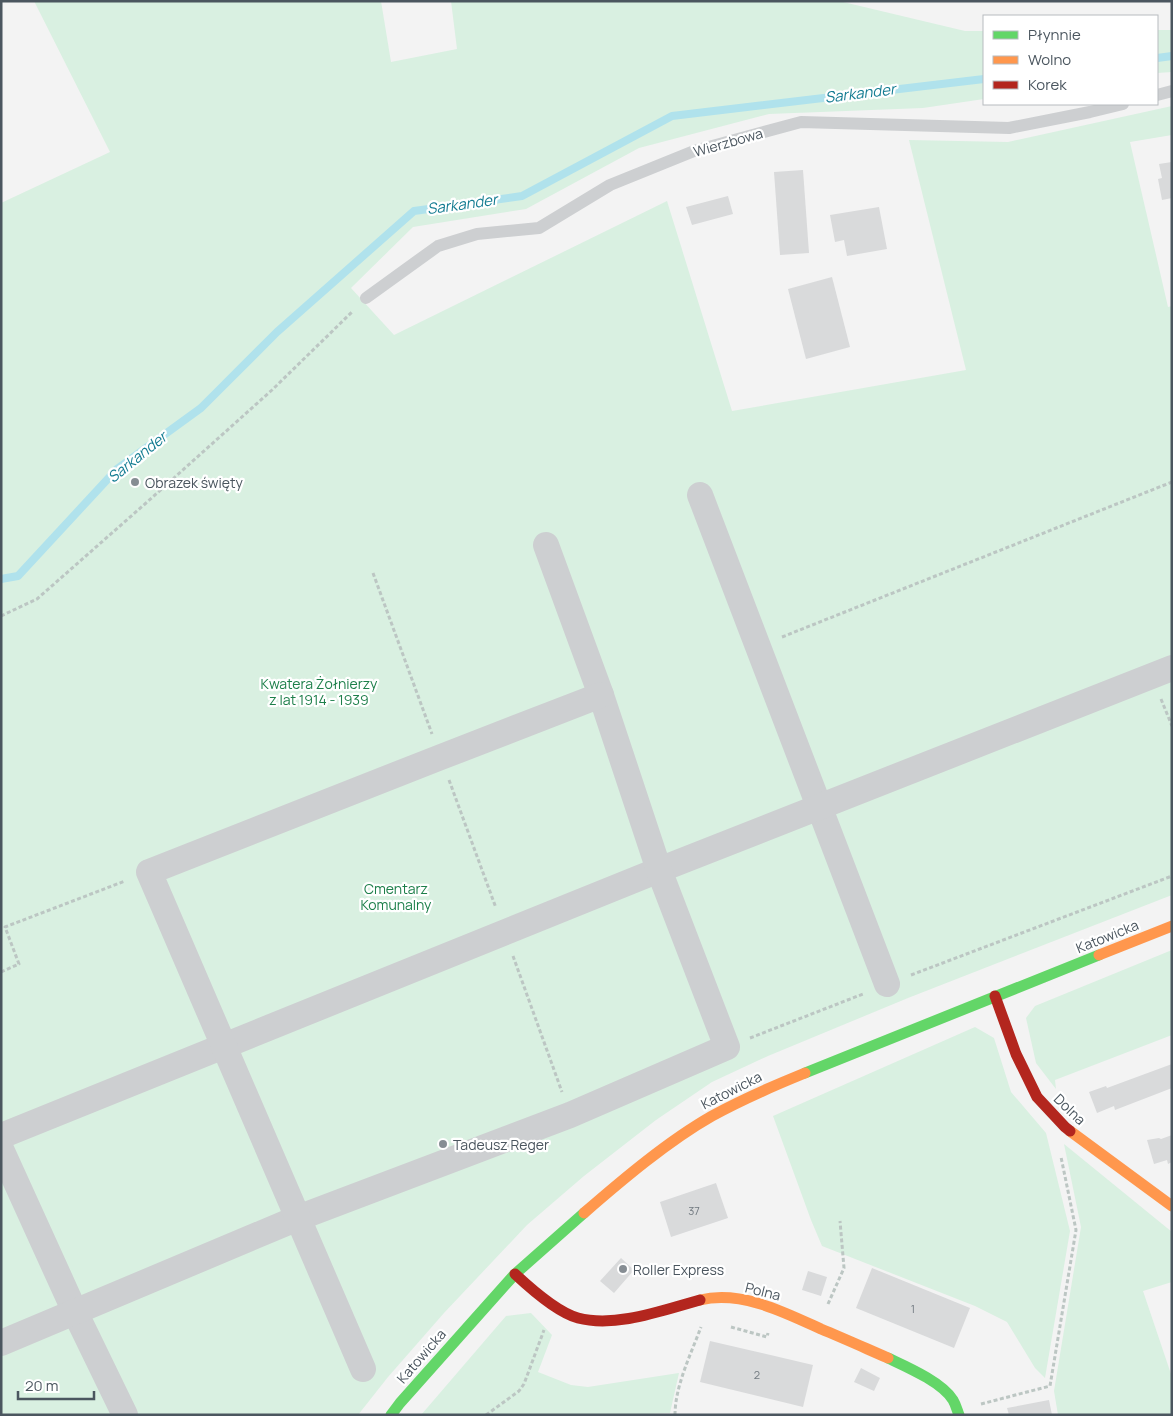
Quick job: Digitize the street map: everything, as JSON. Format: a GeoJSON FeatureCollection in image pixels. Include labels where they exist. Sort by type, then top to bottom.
{"type":"FeatureCollection","features":[{"type":"Feature","properties":{"kind":"street"},"geometry":{"type":"LineString","coordinates":[[700,495],[887,984]]}},
{"type":"Feature","properties":{"kind":"street"},"geometry":{"type":"LineString","coordinates":[[1,1343],[298,1218],[570,1115],[727,1047],[659,870],[601,696],[546,545]]}},
{"type":"Feature","properties":{"kind":"street"},"geometry":{"type":"LineString","coordinates":[[1,1136],[659,870],[1172,668]]}},
{"type":"Feature","properties":{"kind":"street"},"geometry":{"type":"LineString","coordinates":[[363,1369],[149,872],[601,696]]}},
{"type":"Feature","properties":{"kind":"street","name":"Katowicka"},"geometry":{"type":"LineString","coordinates":[[391,1415],[515,1274],[628,1177],[710,1116],[755,1093],[1172,926]]}},
{"type":"Feature","properties":{"kind":"street","name":"Dolna"},"geometry":{"type":"LineString","coordinates":[[995,996],[1016,1054],[1037,1097],[1064,1127],[1172,1206]]}},
{"type":"Feature","properties":{"kind":"street"},"geometry":{"type":"LineString","coordinates":[[1,1149],[75,1312],[125,1415]]}},
{"type":"Feature","properties":{"kind":"street","name":"Polna"},"geometry":{"type":"LineString","coordinates":[[515,1274],[555,1306],[577,1318],[603,1322],[627,1319],[712,1297],[744,1300],[774,1308],[908,1367],[938,1385],[953,1400],[959,1413]]}},
{"type":"Feature","properties":{"kind":"lane"},"geometry":{"type":"LineString","coordinates":[[1158,95],[1172,91]]}},
{"type":"Feature","properties":{"kind":"lane","name":"Wierzbowa"},"geometry":{"type":"LineString","coordinates":[[366,298],[438,246],[477,234],[539,228],[610,185],[694,150],[801,122],[1009,128],[1119,105]]}},
{"type":"Feature","properties":{"kind":"path"},"geometry":{"type":"LineString","coordinates":[[1,616],[37,599],[272,390],[366,298]]}},
{"type":"Feature","properties":{"kind":"path"},"geometry":{"type":"LineString","coordinates":[[782,638],[1172,482]]}},
{"type":"Feature","properties":{"kind":"path"},"geometry":{"type":"LineString","coordinates":[[373,573],[570,1115]]}},
{"type":"Feature","properties":{"kind":"path"},"geometry":{"type":"LineString","coordinates":[[1,972],[19,964],[6,927],[149,872]]}},
{"type":"Feature","properties":{"kind":"path"},"geometry":{"type":"LineString","coordinates":[[727,1047],[1172,876]]}},
{"type":"Feature","properties":{"kind":"path"},"geometry":{"type":"LineString","coordinates":[[959,1413],[967,1408],[1050,1386],[1076,1230],[1058,1137],[1064,1127]]}},
{"type":"Feature","properties":{"kind":"path"},"geometry":{"type":"LineString","coordinates":[[818,1327],[844,1268],[840,1222]]}},
{"type":"Feature","properties":{"kind":"path"},"geometry":{"type":"LineString","coordinates":[[486,1415],[519,1391],[524,1384],[549,1316],[555,1306]]}},
{"type":"Feature","properties":{"kind":"path"},"geometry":{"type":"LineString","coordinates":[[675,1415],[678,1391],[704,1320]]}},
{"type":"Feature","properties":{"kind":"green space"},"geometry":{"type":"Polygon","coordinates":[[[34,1],[381,1],[391,62],[457,49],[451,1],[839,1],[965,31],[983,31],[983,99],[923,108],[769,114],[639,148],[526,209],[413,227],[351,288],[394,335],[667,201],[732,411],[966,370],[909,140],[1008,142],[1172,106],[1172,135],[1130,142],[1168,307],[1172,306],[1172,895],[908,998],[768,1056],[712,1082],[656,1120],[584,1176],[527,1225],[444,1313],[388,1377],[358,1415],[1,1415],[1,203],[110,152],[34,1]]]}},
{"type":"Feature","properties":{"kind":"green space"},"geometry":{"type":"Polygon","coordinates":[[[1158,30],[1172,30],[1172,72],[1158,73],[1158,30]]]}},
{"type":"Feature","properties":{"kind":"green space"},"geometry":{"type":"Polygon","coordinates":[[[1172,950],[1172,1035],[1055,1080],[1056,1089],[1036,1063],[1026,1018],[1035,1006],[1172,950]]]}},
{"type":"Feature","properties":{"kind":"green space"},"geometry":{"type":"Polygon","coordinates":[[[975,1027],[994,1038],[1011,1092],[1046,1133],[1070,1231],[1045,1378],[1035,1368],[1007,1322],[975,1306],[822,1246],[773,1116],[975,1027]]]}},
{"type":"Feature","properties":{"kind":"green space"},"geometry":{"type":"Polygon","coordinates":[[[1064,1144],[1172,1232],[1172,1282],[1143,1291],[1172,1377],[1172,1415],[1058,1415],[1054,1391],[1081,1227],[1064,1144]]]}},
{"type":"Feature","properties":{"kind":"green space"},"geometry":{"type":"Polygon","coordinates":[[[531,1313],[552,1335],[538,1372],[571,1385],[588,1387],[679,1373],[670,1413],[624,1415],[421,1415],[506,1316],[531,1313]]]}},
{"type":"Feature","properties":{"kind":"building"},"geometry":{"type":"Polygon","coordinates":[[[1172,162],[1172,198],[1162,200],[1158,179],[1162,178],[1159,164],[1172,162]]]}},
{"type":"Feature","properties":{"kind":"building"},"geometry":{"type":"Polygon","coordinates":[[[803,170],[809,253],[780,255],[774,172],[803,170]]]}},
{"type":"Feature","properties":{"kind":"building"},"geometry":{"type":"Polygon","coordinates":[[[728,196],[733,214],[692,225],[686,207],[728,196]]]}},
{"type":"Feature","properties":{"kind":"building"},"geometry":{"type":"Polygon","coordinates":[[[879,207],[887,249],[847,256],[844,240],[835,242],[830,215],[879,207]]]}},
{"type":"Feature","properties":{"kind":"building"},"geometry":{"type":"Polygon","coordinates":[[[832,277],[850,347],[806,359],[788,289],[832,277]]]}},
{"type":"Feature","properties":{"kind":"building"},"geometry":{"type":"Polygon","coordinates":[[[1172,1064],[1172,1088],[1115,1110],[1114,1106],[1097,1113],[1089,1092],[1106,1086],[1107,1088],[1172,1064]]]}},
{"type":"Feature","properties":{"kind":"building"},"geometry":{"type":"Polygon","coordinates":[[[1172,1135],[1172,1162],[1168,1164],[1167,1160],[1154,1164],[1147,1140],[1161,1139],[1172,1135]]]}},
{"type":"Feature","properties":{"kind":"building"},"geometry":{"type":"Polygon","coordinates":[[[716,1183],[728,1218],[671,1237],[660,1202],[716,1183]]]}},
{"type":"Feature","properties":{"kind":"building"},"geometry":{"type":"Polygon","coordinates":[[[621,1258],[634,1270],[614,1293],[600,1281],[621,1258]]]}},
{"type":"Feature","properties":{"kind":"building"},"geometry":{"type":"Polygon","coordinates":[[[872,1268],[970,1308],[954,1348],[856,1308],[872,1268]]]}},
{"type":"Feature","properties":{"kind":"building"},"geometry":{"type":"Polygon","coordinates":[[[808,1271],[827,1277],[821,1296],[802,1290],[808,1271]]]}},
{"type":"Feature","properties":{"kind":"building"},"geometry":{"type":"Polygon","coordinates":[[[710,1341],[813,1365],[803,1407],[700,1382],[710,1341]]]}},
{"type":"Feature","properties":{"kind":"building"},"geometry":{"type":"Polygon","coordinates":[[[861,1368],[880,1378],[874,1391],[854,1382],[861,1368]]]}},
{"type":"Feature","properties":{"kind":"building"},"geometry":{"type":"Polygon","coordinates":[[[1049,1400],[1052,1415],[1009,1415],[1007,1408],[1049,1400]]]}},
{"type":"Feature","properties":{"kind":"waterway","name":"Sarkander"},"geometry":{"type":"LineString","coordinates":[[1158,58],[1172,56]]}},
{"type":"Feature","properties":{"kind":"waterway","name":"Sarkander"},"geometry":{"type":"LineString","coordinates":[[1,579],[18,576],[117,469],[201,408],[277,332],[414,211],[522,196],[672,116],[983,79]]}},
{"type":"Feature","properties":{"kind":"traffic: fast"},"geometry":{"type":"LineString","coordinates":[[805,1073],[1099,955]]}},
{"type":"Feature","properties":{"kind":"traffic: fast"},"geometry":{"type":"LineString","coordinates":[[391,1415],[515,1274],[584,1213]]}},
{"type":"Feature","properties":{"kind":"traffic: fast"},"geometry":{"type":"LineString","coordinates":[[888,1358],[941,1387],[953,1400],[959,1415]]}},
{"type":"Feature","properties":{"kind":"traffic: slow"},"geometry":{"type":"LineString","coordinates":[[1099,955],[1172,926]]}},
{"type":"Feature","properties":{"kind":"traffic: slow"},"geometry":{"type":"LineString","coordinates":[[584,1213],[614,1187],[695,1126],[747,1098],[805,1073]]}},
{"type":"Feature","properties":{"kind":"traffic: slow"},"geometry":{"type":"LineString","coordinates":[[1070,1131],[1172,1206]]}},
{"type":"Feature","properties":{"kind":"traffic: slow"},"geometry":{"type":"LineString","coordinates":[[700,1300],[731,1298],[762,1304],[888,1358]]}},
{"type":"Feature","properties":{"kind":"traffic: jam"},"geometry":{"type":"LineString","coordinates":[[995,996],[1016,1054],[1037,1097],[1070,1131]]}},
{"type":"Feature","properties":{"kind":"traffic: jam"},"geometry":{"type":"LineString","coordinates":[[515,1274],[562,1311],[578,1318],[593,1321],[624,1319],[655,1313],[700,1300]]}},
{"type":"Feature","properties":{"kind":"place","name":"Obrazek święty"},"geometry":{"type":"Point","coordinates":[135,482]}},
{"type":"Feature","properties":{"kind":"place","name":"Tadeusz Reger"},"geometry":{"type":"Point","coordinates":[443,1144]}},
{"type":"Feature","properties":{"kind":"place","name":"Roller Express"},"geometry":{"type":"Point","coordinates":[623,1269]}},
{"type":"Feature","properties":{"kind":"park label","name":"Kwatera Żołnierzy z lat 1914 - 1939"},"geometry":{"type":"Point","coordinates":[319,692]}},
{"type":"Feature","properties":{"kind":"park label","name":"Cmentarz Komunalny"},"geometry":{"type":"Point","coordinates":[396,896]}}]}
